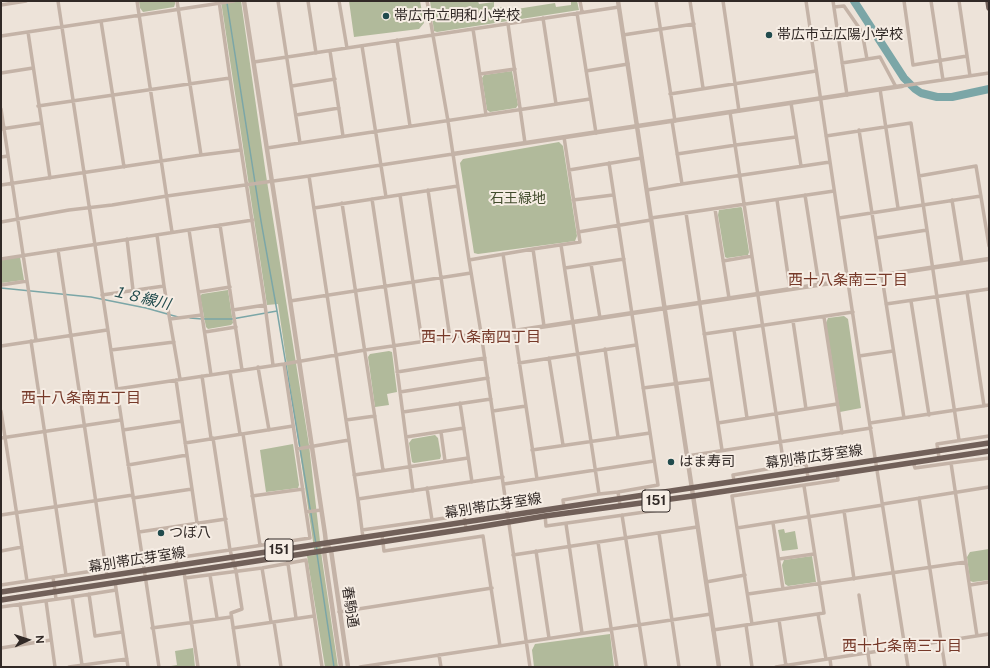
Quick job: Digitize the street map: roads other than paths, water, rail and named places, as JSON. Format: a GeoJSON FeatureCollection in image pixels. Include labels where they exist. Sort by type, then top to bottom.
{"type":"FeatureCollection","features":[{"type":"Feature","properties":{"kind":"main road"},"geometry":{"type":"LineString","coordinates":[[988,1],[989,8]]}},
{"type":"Feature","properties":{"kind":"main road","name":"幕別帯広芽室線"},"geometry":{"type":"LineString","coordinates":[[1,600],[466,529],[509,519],[620,502],[692,487],[938,451],[989,442]]}},
{"type":"Feature","properties":{"kind":"main road","name":"幕別帯広芽室線"},"geometry":{"type":"LineString","coordinates":[[544,513],[564,507],[620,502],[658,501],[989,451]]}},
{"type":"Feature","properties":{"kind":"main road","name":"幕別帯広芽室線"},"geometry":{"type":"LineString","coordinates":[[1,592],[465,522],[509,519]]}},
{"type":"Feature","properties":{"kind":"street"},"geometry":{"type":"LineString","coordinates":[[1,5],[26,1]]}},
{"type":"Feature","properties":{"kind":"street"},"geometry":{"type":"LineString","coordinates":[[58,1],[158,667]]}},
{"type":"Feature","properties":{"kind":"street"},"geometry":{"type":"LineString","coordinates":[[137,1],[172,232]]}},
{"type":"Feature","properties":{"kind":"street"},"geometry":{"type":"LineString","coordinates":[[177,1],[201,155]]}},
{"type":"Feature","properties":{"kind":"street"},"geometry":{"type":"LineString","coordinates":[[1,36],[219,2],[234,1]]}},
{"type":"Feature","properties":{"kind":"street"},"geometry":{"type":"LineString","coordinates":[[244,1],[312,446],[326,543],[324,551]]}},
{"type":"Feature","properties":{"kind":"street"},"geometry":{"type":"LineString","coordinates":[[278,1],[300,143]]}},
{"type":"Feature","properties":{"kind":"street"},"geometry":{"type":"LineString","coordinates":[[308,1],[316,53]]}},
{"type":"Feature","properties":{"kind":"street"},"geometry":{"type":"LineString","coordinates":[[339,1],[347,48]]}},
{"type":"Feature","properties":{"kind":"street"},"geometry":{"type":"LineString","coordinates":[[427,1],[448,120],[485,358],[530,667]]}},
{"type":"Feature","properties":{"kind":"street"},"geometry":{"type":"LineString","coordinates":[[580,1],[582,12]]}},
{"type":"Feature","properties":{"kind":"street"},"geometry":{"type":"LineString","coordinates":[[618,1],[719,667]]}},
{"type":"Feature","properties":{"kind":"street"},"geometry":{"type":"LineString","coordinates":[[656,1],[682,184]]}},
{"type":"Feature","properties":{"kind":"street"},"geometry":{"type":"LineString","coordinates":[[690,1],[703,88]]}},
{"type":"Feature","properties":{"kind":"street"},"geometry":{"type":"LineString","coordinates":[[723,1],[739,111]]}},
{"type":"Feature","properties":{"kind":"street"},"geometry":{"type":"LineString","coordinates":[[806,1],[859,356],[908,667]]}},
{"type":"Feature","properties":{"kind":"street"},"geometry":{"type":"LineString","coordinates":[[833,1],[847,95]]}},
{"type":"Feature","properties":{"kind":"street"},"geometry":{"type":"LineString","coordinates":[[904,1],[913,65],[967,56]]}},
{"type":"Feature","properties":{"kind":"street"},"geometry":{"type":"LineString","coordinates":[[931,1],[943,80]]}},
{"type":"Feature","properties":{"kind":"street"},"geometry":{"type":"LineString","coordinates":[[959,1],[970,76]]}},
{"type":"Feature","properties":{"kind":"street"},"geometry":{"type":"LineString","coordinates":[[219,2],[253,220],[273,365]]}},
{"type":"Feature","properties":{"kind":"street"},"geometry":{"type":"LineString","coordinates":[[834,7],[844,6],[862,32],[867,58]]}},
{"type":"Feature","properties":{"kind":"street"},"geometry":{"type":"LineString","coordinates":[[254,62],[619,7]]}},
{"type":"Feature","properties":{"kind":"street"},"geometry":{"type":"LineString","coordinates":[[577,13],[596,133]]}},
{"type":"Feature","properties":{"kind":"street"},"geometry":{"type":"LineString","coordinates":[[543,18],[556,104]]}},
{"type":"Feature","properties":{"kind":"street"},"geometry":{"type":"LineString","coordinates":[[101,21],[124,167]]}},
{"type":"Feature","properties":{"kind":"street"},"geometry":{"type":"LineString","coordinates":[[508,24],[525,143]]}},
{"type":"Feature","properties":{"kind":"street"},"geometry":{"type":"LineString","coordinates":[[623,35],[694,24]]}},
{"type":"Feature","properties":{"kind":"street"},"geometry":{"type":"LineString","coordinates":[[473,29],[486,115]]}},
{"type":"Feature","properties":{"kind":"street"},"geometry":{"type":"LineString","coordinates":[[28,32],[50,178]]}},
{"type":"Feature","properties":{"kind":"street"},"geometry":{"type":"LineString","coordinates":[[811,40],[838,36]]}},
{"type":"Feature","properties":{"kind":"street"},"geometry":{"type":"LineString","coordinates":[[397,40],[410,126]]}},
{"type":"Feature","properties":{"kind":"street"},"geometry":{"type":"LineString","coordinates":[[362,46],[386,197]]}},
{"type":"Feature","properties":{"kind":"street"},"geometry":{"type":"LineString","coordinates":[[330,51],[343,136]]}},
{"type":"Feature","properties":{"kind":"street"},"geometry":{"type":"LineString","coordinates":[[842,62],[880,57],[896,87]]}},
{"type":"Feature","properties":{"kind":"street"},"geometry":{"type":"LineString","coordinates":[[586,71],[628,64]]}},
{"type":"Feature","properties":{"kind":"street"},"geometry":{"type":"LineString","coordinates":[[1,73],[33,68]]}},
{"type":"Feature","properties":{"kind":"street"},"geometry":{"type":"LineString","coordinates":[[480,74],[515,69]]}},
{"type":"Feature","properties":{"kind":"street"},"geometry":{"type":"LineString","coordinates":[[670,94],[816,71]]}},
{"type":"Feature","properties":{"kind":"street"},"geometry":{"type":"LineString","coordinates":[[1,222],[69,210],[309,176],[989,73]]}},
{"type":"Feature","properties":{"kind":"street"},"geometry":{"type":"LineString","coordinates":[[38,106],[230,78]]}},
{"type":"Feature","properties":{"kind":"street"},"geometry":{"type":"LineString","coordinates":[[292,86],[335,79]]}},
{"type":"Feature","properties":{"kind":"street"},"geometry":{"type":"LineString","coordinates":[[880,89],[898,208]]}},
{"type":"Feature","properties":{"kind":"street"},"geometry":{"type":"LineString","coordinates":[[267,148],[590,99]]}},
{"type":"Feature","properties":{"kind":"street"},"geometry":{"type":"LineString","coordinates":[[792,103],[801,166]]}},
{"type":"Feature","properties":{"kind":"street"},"geometry":{"type":"LineString","coordinates":[[296,115],[339,108]]}},
{"type":"Feature","properties":{"kind":"street"},"geometry":{"type":"LineString","coordinates":[[1,109],[36,340]]}},
{"type":"Feature","properties":{"kind":"street"},"geometry":{"type":"LineString","coordinates":[[730,112],[784,466]]}},
{"type":"Feature","properties":{"kind":"street"},"geometry":{"type":"LineString","coordinates":[[3,129],[41,123]]}},
{"type":"Feature","properties":{"kind":"street"},"geometry":{"type":"LineString","coordinates":[[826,136],[911,123],[959,440]]}},
{"type":"Feature","properties":{"kind":"street"},"geometry":{"type":"LineString","coordinates":[[860,130],[904,418]]}},
{"type":"Feature","properties":{"kind":"street"},"geometry":{"type":"LineString","coordinates":[[469,260],[580,242],[564,137]]}},
{"type":"Feature","properties":{"kind":"street"},"geometry":{"type":"LineString","coordinates":[[677,154],[796,137]]}},
{"type":"Feature","properties":{"kind":"street"},"geometry":{"type":"LineString","coordinates":[[1,185],[241,150]]}},
{"type":"Feature","properties":{"kind":"street"},"geometry":{"type":"LineString","coordinates":[[1,157],[8,156]]}},
{"type":"Feature","properties":{"kind":"street"},"geometry":{"type":"LineString","coordinates":[[569,170],[642,158]]}},
{"type":"Feature","properties":{"kind":"street"},"geometry":{"type":"LineString","coordinates":[[647,190],[830,162]]}},
{"type":"Feature","properties":{"kind":"street"},"geometry":{"type":"LineString","coordinates":[[564,507],[563,500],[658,485],[609,163]]}},
{"type":"Feature","properties":{"kind":"street"},"geometry":{"type":"LineString","coordinates":[[919,176],[976,166],[989,246]]}},
{"type":"Feature","properties":{"kind":"street"},"geometry":{"type":"LineString","coordinates":[[309,176],[363,538]]}},
{"type":"Feature","properties":{"kind":"street"},"geometry":{"type":"LineString","coordinates":[[314,208],[458,186]]}},
{"type":"Feature","properties":{"kind":"street"},"geometry":{"type":"LineString","coordinates":[[428,190],[450,338]]}},
{"type":"Feature","properties":{"kind":"street"},"geometry":{"type":"LineString","coordinates":[[578,232],[715,208],[744,205],[834,190]]}},
{"type":"Feature","properties":{"kind":"street"},"geometry":{"type":"LineString","coordinates":[[400,195],[422,342]]}},
{"type":"Feature","properties":{"kind":"street"},"geometry":{"type":"LineString","coordinates":[[573,200],[613,195]]}},
{"type":"Feature","properties":{"kind":"street"},"geometry":{"type":"LineString","coordinates":[[805,195],[819,285]]}},
{"type":"Feature","properties":{"kind":"street"},"geometry":{"type":"LineString","coordinates":[[838,218],[981,196]]}},
{"type":"Feature","properties":{"kind":"street"},"geometry":{"type":"LineString","coordinates":[[372,199],[394,346],[413,490]]}},
{"type":"Feature","properties":{"kind":"street"},"geometry":{"type":"LineString","coordinates":[[777,200],[790,290]]}},
{"type":"Feature","properties":{"kind":"street"},"geometry":{"type":"LineString","coordinates":[[952,200],[962,263]]}},
{"type":"Feature","properties":{"kind":"street"},"geometry":{"type":"LineString","coordinates":[[342,203],[383,470]]}},
{"type":"Feature","properties":{"kind":"street"},"geometry":{"type":"LineString","coordinates":[[715,208],[729,298]]}},
{"type":"Feature","properties":{"kind":"street"},"geometry":{"type":"LineString","coordinates":[[686,213],[722,450]]}},
{"type":"Feature","properties":{"kind":"street"},"geometry":{"type":"LineString","coordinates":[[1,258],[253,220]]}},
{"type":"Feature","properties":{"kind":"street"},"geometry":{"type":"LineString","coordinates":[[220,225],[242,370]]}},
{"type":"Feature","properties":{"kind":"street"},"geometry":{"type":"LineString","coordinates":[[189,230],[211,375]]}},
{"type":"Feature","properties":{"kind":"street"},"geometry":{"type":"LineString","coordinates":[[876,238],[927,230]]}},
{"type":"Feature","properties":{"kind":"street"},"geometry":{"type":"LineString","coordinates":[[158,235],[164,286],[174,342],[182,421],[197,523]]}},
{"type":"Feature","properties":{"kind":"street"},"geometry":{"type":"LineString","coordinates":[[127,239],[133,290]]}},
{"type":"Feature","properties":{"kind":"street"},"geometry":{"type":"LineString","coordinates":[[561,245],[600,494]]}},
{"type":"Feature","properties":{"kind":"street"},"geometry":{"type":"LineString","coordinates":[[533,249],[544,326]]}},
{"type":"Feature","properties":{"kind":"street"},"geometry":{"type":"LineString","coordinates":[[58,250],[107,576]]}},
{"type":"Feature","properties":{"kind":"street"},"geometry":{"type":"LineString","coordinates":[[503,254],[536,479]]}},
{"type":"Feature","properties":{"kind":"street"},"geometry":{"type":"LineString","coordinates":[[724,261],[752,256]]}},
{"type":"Feature","properties":{"kind":"street"},"geometry":{"type":"LineString","coordinates":[[565,268],[624,259]]}},
{"type":"Feature","properties":{"kind":"street"},"geometry":{"type":"LineString","coordinates":[[117,389],[284,364],[365,350],[514,331],[989,259]]}},
{"type":"Feature","properties":{"kind":"street"},"geometry":{"type":"LineString","coordinates":[[591,264],[600,318]]}},
{"type":"Feature","properties":{"kind":"street"},"geometry":{"type":"LineString","coordinates":[[290,301],[471,273]]}},
{"type":"Feature","properties":{"kind":"street"},"geometry":{"type":"LineString","coordinates":[[1,285],[27,281]]}},
{"type":"Feature","properties":{"kind":"street"},"geometry":{"type":"LineString","coordinates":[[102,295],[164,286]]}},
{"type":"Feature","properties":{"kind":"street"},"geometry":{"type":"LineString","coordinates":[[199,292],[230,287]]}},
{"type":"Feature","properties":{"kind":"street"},"geometry":{"type":"LineString","coordinates":[[886,304],[989,289]]}},
{"type":"Feature","properties":{"kind":"street"},"geometry":{"type":"LineString","coordinates":[[967,292],[984,406]]}},
{"type":"Feature","properties":{"kind":"street"},"geometry":{"type":"LineString","coordinates":[[911,301],[928,415]]}},
{"type":"Feature","properties":{"kind":"street"},"geometry":{"type":"LineString","coordinates":[[233,310],[265,305]]}},
{"type":"Feature","properties":{"kind":"street"},"geometry":{"type":"LineString","coordinates":[[704,334],[853,312]]}},
{"type":"Feature","properties":{"kind":"street"},"geometry":{"type":"LineString","coordinates":[[170,319],[202,315]]}},
{"type":"Feature","properties":{"kind":"street"},"geometry":{"type":"LineString","coordinates":[[824,316],[842,433]]}},
{"type":"Feature","properties":{"kind":"street"},"geometry":{"type":"LineString","coordinates":[[793,321],[806,408]]}},
{"type":"Feature","properties":{"kind":"street"},"geometry":{"type":"LineString","coordinates":[[205,332],[236,327]]}},
{"type":"Feature","properties":{"kind":"street"},"geometry":{"type":"LineString","coordinates":[[1,346],[107,330]]}},
{"type":"Feature","properties":{"kind":"street"},"geometry":{"type":"LineString","coordinates":[[734,330],[747,418]]}},
{"type":"Feature","properties":{"kind":"street"},"geometry":{"type":"LineString","coordinates":[[31,341],[66,575]]}},
{"type":"Feature","properties":{"kind":"street"},"geometry":{"type":"LineString","coordinates":[[111,350],[174,342]]}},
{"type":"Feature","properties":{"kind":"street"},"geometry":{"type":"LineString","coordinates":[[519,363],[636,345]]}},
{"type":"Feature","properties":{"kind":"street"},"geometry":{"type":"LineString","coordinates":[[606,349],[618,437]]}},
{"type":"Feature","properties":{"kind":"street"},"geometry":{"type":"LineString","coordinates":[[859,356],[893,351]]}},
{"type":"Feature","properties":{"kind":"street"},"geometry":{"type":"LineString","coordinates":[[397,372],[485,358]]}},
{"type":"Feature","properties":{"kind":"street"},"geometry":{"type":"LineString","coordinates":[[549,358],[563,445]]}},
{"type":"Feature","properties":{"kind":"street"},"geometry":{"type":"LineString","coordinates":[[177,566],[176,558],[310,538],[284,364]]}},
{"type":"Feature","properties":{"kind":"street"},"geometry":{"type":"LineString","coordinates":[[258,368],[269,430]]}},
{"type":"Feature","properties":{"kind":"street"},"geometry":{"type":"LineString","coordinates":[[230,372],[260,546]]}},
{"type":"Feature","properties":{"kind":"street"},"geometry":{"type":"LineString","coordinates":[[202,376],[230,550],[236,571],[242,608],[231,613],[239,667]]}},
{"type":"Feature","properties":{"kind":"street"},"geometry":{"type":"LineString","coordinates":[[400,392],[488,378]]}},
{"type":"Feature","properties":{"kind":"street"},"geometry":{"type":"LineString","coordinates":[[643,388],[711,379]]}},
{"type":"Feature","properties":{"kind":"street"},"geometry":{"type":"LineString","coordinates":[[403,412],[491,399]]}},
{"type":"Feature","properties":{"kind":"street"},"geometry":{"type":"LineString","coordinates":[[460,403],[472,482]]}},
{"type":"Feature","properties":{"kind":"street"},"geometry":{"type":"LineString","coordinates":[[718,423],[837,404]]}},
{"type":"Feature","properties":{"kind":"street"},"geometry":{"type":"LineString","coordinates":[[870,423],[989,405]]}},
{"type":"Feature","properties":{"kind":"street"},"geometry":{"type":"LineString","coordinates":[[493,411],[526,406]]}},
{"type":"Feature","properties":{"kind":"street"},"geometry":{"type":"LineString","coordinates":[[1,411],[3,437],[27,581]]}},
{"type":"Feature","properties":{"kind":"street"},"geometry":{"type":"LineString","coordinates":[[346,420],[375,416]]}},
{"type":"Feature","properties":{"kind":"street"},"geometry":{"type":"LineString","coordinates":[[3,437],[121,420]]}},
{"type":"Feature","properties":{"kind":"street"},"geometry":{"type":"LineString","coordinates":[[123,430],[182,421]]}},
{"type":"Feature","properties":{"kind":"street"},"geometry":{"type":"LineString","coordinates":[[185,442],[293,426]]}},
{"type":"Feature","properties":{"kind":"street"},"geometry":{"type":"LineString","coordinates":[[406,437],[464,428]]}},
{"type":"Feature","properties":{"kind":"street"},"geometry":{"type":"LineString","coordinates":[[687,456],[871,428]]}},
{"type":"Feature","properties":{"kind":"street"},"geometry":{"type":"LineString","coordinates":[[441,432],[445,461]]}},
{"type":"Feature","properties":{"kind":"street"},"geometry":{"type":"LineString","coordinates":[[532,450],[650,433]]}},
{"type":"Feature","properties":{"kind":"street"},"geometry":{"type":"LineString","coordinates":[[939,458],[937,444],[989,436]]}},
{"type":"Feature","properties":{"kind":"street"},"geometry":{"type":"LineString","coordinates":[[297,449],[349,440]]}},
{"type":"Feature","properties":{"kind":"street"},"geometry":{"type":"LineString","coordinates":[[128,464],[187,455]]}},
{"type":"Feature","properties":{"kind":"street"},"geometry":{"type":"LineString","coordinates":[[354,474],[468,458]]}},
{"type":"Feature","properties":{"kind":"street"},"geometry":{"type":"LineString","coordinates":[[914,462],[915,468],[989,458]]}},
{"type":"Feature","properties":{"kind":"street"},"geometry":{"type":"LineString","coordinates":[[504,484],[654,461]]}},
{"type":"Feature","properties":{"kind":"street"},"geometry":{"type":"LineString","coordinates":[[951,463],[977,636]]}},
{"type":"Feature","properties":{"kind":"street"},"geometry":{"type":"LineString","coordinates":[[734,481],[733,475],[784,466],[806,464],[808,478]]}},
{"type":"Feature","properties":{"kind":"street"},"geometry":{"type":"LineString","coordinates":[[752,624],[732,496],[838,480],[837,474]]}},
{"type":"Feature","properties":{"kind":"street"},"geometry":{"type":"LineString","coordinates":[[358,499],[503,477]]}},
{"type":"Feature","properties":{"kind":"street"},"geometry":{"type":"LineString","coordinates":[[752,479],[754,493]]}},
{"type":"Feature","properties":{"kind":"street"},"geometry":{"type":"LineString","coordinates":[[713,630],[824,613],[804,486]]}},
{"type":"Feature","properties":{"kind":"street"},"geometry":{"type":"LineString","coordinates":[[737,528],[989,487]]}},
{"type":"Feature","properties":{"kind":"street"},"geometry":{"type":"LineString","coordinates":[[427,488],[432,520]]}},
{"type":"Feature","properties":{"kind":"street"},"geometry":{"type":"LineString","coordinates":[[1,515],[192,489]]}},
{"type":"Feature","properties":{"kind":"street"},"geometry":{"type":"LineString","coordinates":[[252,496],[303,489]]}},
{"type":"Feature","properties":{"kind":"street"},"geometry":{"type":"LineString","coordinates":[[618,492],[620,502]]}},
{"type":"Feature","properties":{"kind":"street"},"geometry":{"type":"LineString","coordinates":[[919,498],[945,667]]}},
{"type":"Feature","properties":{"kind":"street"},"geometry":{"type":"LineString","coordinates":[[544,513],[546,526],[566,524],[659,510],[658,501]]}},
{"type":"Feature","properties":{"kind":"street"},"geometry":{"type":"LineString","coordinates":[[306,512],[321,510]]}},
{"type":"Feature","properties":{"kind":"street"},"geometry":{"type":"LineString","coordinates":[[844,511],[854,579]]}},
{"type":"Feature","properties":{"kind":"street"},"geometry":{"type":"LineString","coordinates":[[362,530],[464,515],[466,529]]}},
{"type":"Feature","properties":{"kind":"street"},"geometry":{"type":"LineString","coordinates":[[622,515],[646,667]]}},
{"type":"Feature","properties":{"kind":"street"},"geometry":{"type":"LineString","coordinates":[[138,532],[226,519]]}},
{"type":"Feature","properties":{"kind":"street"},"geometry":{"type":"LineString","coordinates":[[773,523],[783,589]]}},
{"type":"Feature","properties":{"kind":"street"},"geometry":{"type":"LineString","coordinates":[[566,524],[582,633]]}},
{"type":"Feature","properties":{"kind":"street"},"geometry":{"type":"LineString","coordinates":[[513,555],[697,527]]}},
{"type":"Feature","properties":{"kind":"street"},"geometry":{"type":"LineString","coordinates":[[446,532],[448,542]]}},
{"type":"Feature","properties":{"kind":"street"},"geometry":{"type":"LineString","coordinates":[[659,533],[679,667]]}},
{"type":"Feature","properties":{"kind":"street"},"geometry":{"type":"LineString","coordinates":[[382,535],[384,551],[483,536],[500,646]]}},
{"type":"Feature","properties":{"kind":"street"},"geometry":{"type":"LineString","coordinates":[[284,542],[285,549]]}},
{"type":"Feature","properties":{"kind":"street"},"geometry":{"type":"LineString","coordinates":[[598,542],[617,667]]}},
{"type":"Feature","properties":{"kind":"street"},"geometry":{"type":"LineString","coordinates":[[326,543],[331,550]]}},
{"type":"Feature","properties":{"kind":"street"},"geometry":{"type":"LineString","coordinates":[[1,551],[22,548]]}},
{"type":"Feature","properties":{"kind":"street","name":"春駒通"},"geometry":{"type":"LineString","coordinates":[[331,550],[348,667]]}},
{"type":"Feature","properties":{"kind":"street","name":"春駒通"},"geometry":{"type":"LineString","coordinates":[[324,551],[342,667]]}},
{"type":"Feature","properties":{"kind":"street"},"geometry":{"type":"LineString","coordinates":[[536,551],[549,638]]}},
{"type":"Feature","properties":{"kind":"street"},"geometry":{"type":"LineString","coordinates":[[779,559],[814,554]]}},
{"type":"Feature","properties":{"kind":"street"},"geometry":{"type":"LineString","coordinates":[[286,557],[296,618]]}},
{"type":"Feature","properties":{"kind":"street"},"geometry":{"type":"LineString","coordinates":[[185,578],[262,568],[306,560],[322,667]]}},
{"type":"Feature","properties":{"kind":"street"},"geometry":{"type":"LineString","coordinates":[[748,594],[966,562]]}},
{"type":"Feature","properties":{"kind":"street"},"geometry":{"type":"LineString","coordinates":[[262,568],[280,667]]}},
{"type":"Feature","properties":{"kind":"street"},"geometry":{"type":"LineString","coordinates":[[1,585],[106,569]]}},
{"type":"Feature","properties":{"kind":"street"},"geometry":{"type":"LineString","coordinates":[[184,572],[198,667]]}},
{"type":"Feature","properties":{"kind":"street"},"geometry":{"type":"LineString","coordinates":[[210,575],[217,618]]}},
{"type":"Feature","properties":{"kind":"street"},"geometry":{"type":"LineString","coordinates":[[706,582],[745,575]]}},
{"type":"Feature","properties":{"kind":"street"},"geometry":{"type":"LineString","coordinates":[[53,577],[56,599]]}},
{"type":"Feature","properties":{"kind":"street"},"geometry":{"type":"LineString","coordinates":[[115,582],[128,667]]}},
{"type":"Feature","properties":{"kind":"street"},"geometry":{"type":"LineString","coordinates":[[970,585],[989,582]]}},
{"type":"Feature","properties":{"kind":"street"},"geometry":{"type":"LineString","coordinates":[[339,612],[492,588]]}},
{"type":"Feature","properties":{"kind":"street"},"geometry":{"type":"LineString","coordinates":[[1,607],[116,590]]}},
{"type":"Feature","properties":{"kind":"street"},"geometry":{"type":"LineString","coordinates":[[89,594],[95,636],[122,632]]}},
{"type":"Feature","properties":{"kind":"street"},"geometry":{"type":"LineString","coordinates":[[859,595],[870,667]]}},
{"type":"Feature","properties":{"kind":"street"},"geometry":{"type":"LineString","coordinates":[[72,597],[82,665]]}},
{"type":"Feature","properties":{"kind":"street"},"geometry":{"type":"LineString","coordinates":[[46,601],[55,667]]}},
{"type":"Feature","properties":{"kind":"street"},"geometry":{"type":"LineString","coordinates":[[20,604],[26,644]]}},
{"type":"Feature","properties":{"kind":"street"},"geometry":{"type":"LineString","coordinates":[[360,667],[710,614]]}},
{"type":"Feature","properties":{"kind":"street"},"geometry":{"type":"LineString","coordinates":[[818,614],[831,667]]}},
{"type":"Feature","properties":{"kind":"street"},"geometry":{"type":"LineString","coordinates":[[233,628],[314,616]]}},
{"type":"Feature","properties":{"kind":"street"},"geometry":{"type":"LineString","coordinates":[[152,628],[231,617]]}},
{"type":"Feature","properties":{"kind":"street"},"geometry":{"type":"LineString","coordinates":[[779,620],[786,666]]}},
{"type":"Feature","properties":{"kind":"street"},"geometry":{"type":"LineString","coordinates":[[746,625],[752,667]]}},
{"type":"Feature","properties":{"kind":"street"},"geometry":{"type":"LineString","coordinates":[[776,667],[799,665],[828,659],[989,634]]}},
{"type":"Feature","properties":{"kind":"street"},"geometry":{"type":"LineString","coordinates":[[1,648],[51,640]]}},
{"type":"Feature","properties":{"kind":"street"},"geometry":{"type":"LineString","coordinates":[[439,655],[441,667]]}},
{"type":"Feature","properties":{"kind":"street"},"geometry":{"type":"LineString","coordinates":[[69,667],[127,659]]}},
{"type":"Feature","properties":{"kind":"waterway"},"geometry":{"type":"LineString","coordinates":[[854,1],[904,78],[921,93],[937,97],[952,97],[989,89]]}},
{"type":"Feature","properties":{"kind":"waterway"},"geometry":{"type":"LineString","coordinates":[[227,3],[261,221],[317,550]]}},
{"type":"Feature","properties":{"kind":"waterway","name":"１８線川"},"geometry":{"type":"LineString","coordinates":[[1,288],[91,297],[146,308],[178,317]]}},
{"type":"Feature","properties":{"kind":"waterway","name":"１８線川"},"geometry":{"type":"LineString","coordinates":[[190,318],[232,319],[277,311]]}},
{"type":"Feature","properties":{"kind":"waterway"},"geometry":{"type":"LineString","coordinates":[[317,554],[334,667]]}},
{"type":"Feature","properties":{"kind":"place","name":"帯広市立明和小学校"},"geometry":{"type":"Point","coordinates":[386,16]}},
{"type":"Feature","properties":{"kind":"place","name":"帯広市立広陽小学校"},"geometry":{"type":"Point","coordinates":[769,35]}},
{"type":"Feature","properties":{"kind":"place","name":"はま寿司"},"geometry":{"type":"Point","coordinates":[671,462]}},
{"type":"Feature","properties":{"kind":"place","name":"つぼ八"},"geometry":{"type":"Point","coordinates":[161,533]}},
{"type":"Feature","properties":{"kind":"district","name":"西十八条南三丁目"},"geometry":{"type":"Point","coordinates":[848,280]}},
{"type":"Feature","properties":{"kind":"district","name":"西十八条南四丁目"},"geometry":{"type":"Point","coordinates":[481,337]}},
{"type":"Feature","properties":{"kind":"district","name":"西十八条南五丁目"},"geometry":{"type":"Point","coordinates":[81,398]}},
{"type":"Feature","properties":{"kind":"district","name":"西十七条南三丁目"},"geometry":{"type":"Point","coordinates":[902,646]}},
{"type":"Feature","properties":{"kind":"park label","name":"石王緑地"},"geometry":{"type":"Point","coordinates":[518,199]}}]}
